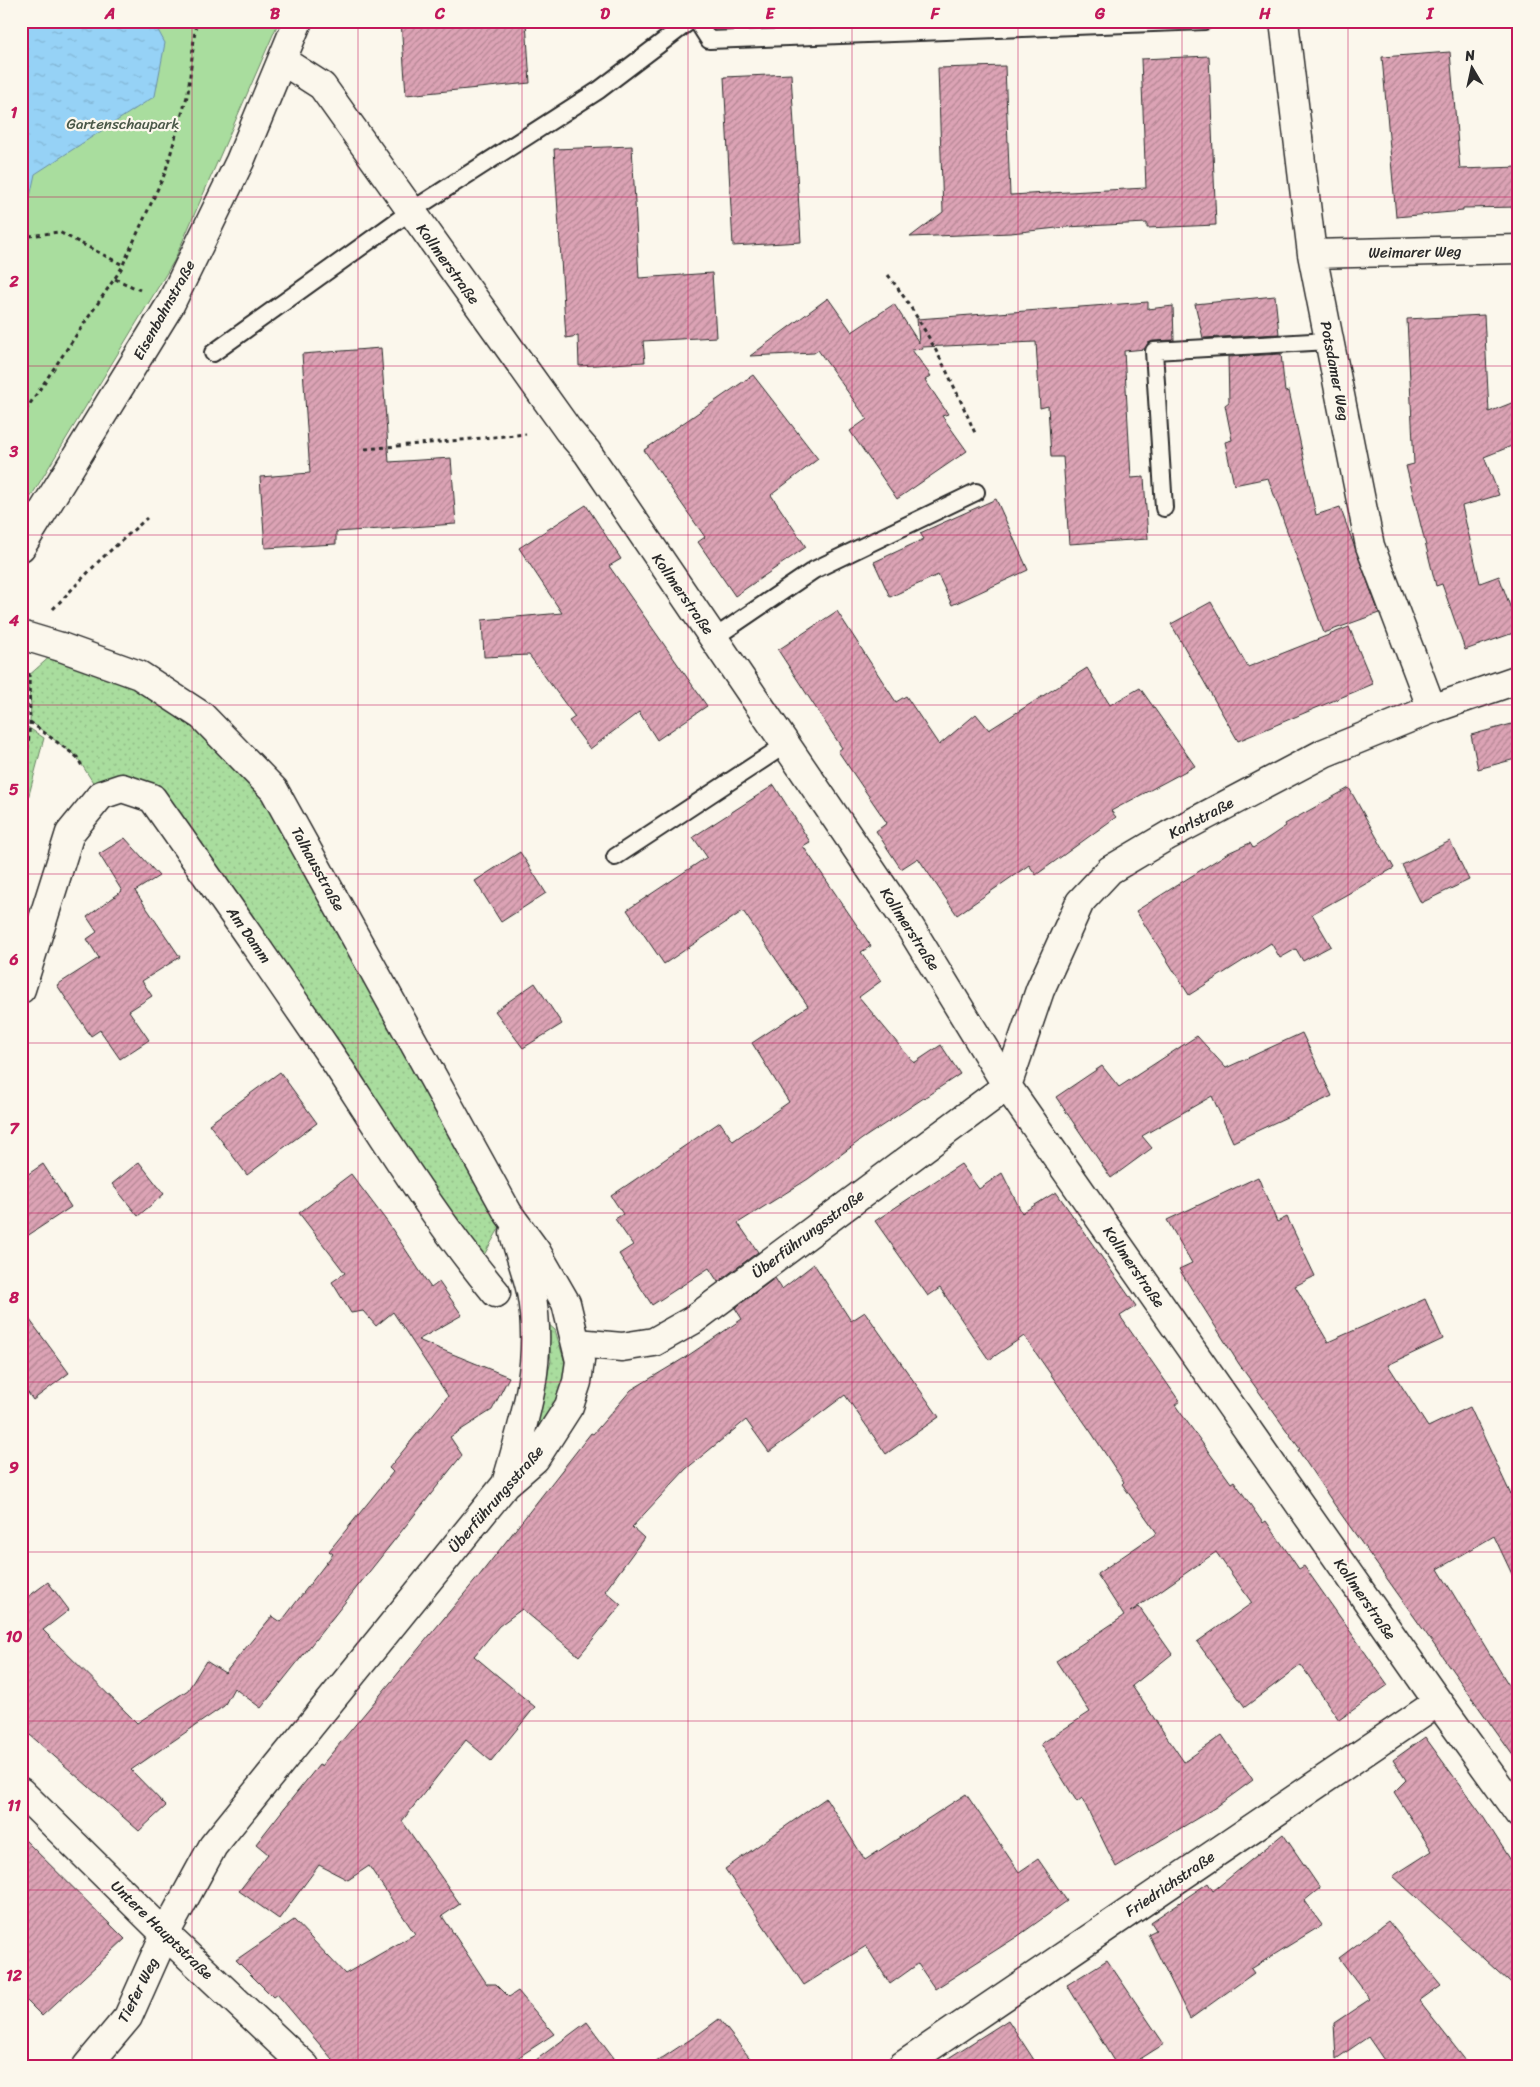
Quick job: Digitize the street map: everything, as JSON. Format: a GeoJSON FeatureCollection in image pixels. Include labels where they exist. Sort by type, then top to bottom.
{"type":"FeatureCollection","features":[{"type":"Feature","properties":{"kind":"street","name":"Eisenbahnstraße"},"geometry":{"type":"LineString","coordinates":[[21,547],[170,305],[240,162],[298,21]]}},
{"type":"Feature","properties":{"kind":"street","name":"Potsdamer Weg"},"geometry":{"type":"LineString","coordinates":[[1284,21],[1312,254],[1370,546],[1432,709]]}},
{"type":"Feature","properties":{"kind":"street","name":"Kollmerstraße"},"geometry":{"type":"LineString","coordinates":[[283,61],[322,86],[568,430],[587,452],[785,746],[910,927],[1008,1086],[1438,1702],[1519,1814]]}},
{"type":"Feature","properties":{"kind":"street","name":"Weimarer Weg"},"geometry":{"type":"LineString","coordinates":[[1312,254],[1519,249]]}},
{"type":"Feature","properties":{"kind":"street","name":"Talhausstraße"},"geometry":{"type":"LineString","coordinates":[[21,635],[139,674],[202,716],[274,790],[508,1213],[536,1251],[566,1303],[577,1343]]}},
{"type":"Feature","properties":{"kind":"street","name":"Karlstraße"},"geometry":{"type":"LineString","coordinates":[[1008,1086],[1040,990],[1080,902],[1110,870],[1169,835],[1324,753],[1432,709],[1519,679]]}},
{"type":"Feature","properties":{"kind":"street","name":"Am Damm"},"geometry":{"type":"LineString","coordinates":[[101,795],[122,788],[152,798],[268,962],[396,1154],[476,1269],[496,1293]]}},
{"type":"Feature","properties":{"kind":"street"},"geometry":{"type":"LineString","coordinates":[[21,989],[70,833],[101,795]]}},
{"type":"Feature","properties":{"kind":"street","name":"Überführungsstraße"},"geometry":{"type":"LineString","coordinates":[[165,1934],[213,1846],[506,1484],[535,1459],[569,1406],[577,1382],[580,1361],[577,1343],[622,1347],[654,1342],[693,1320],[1008,1086]]}},
{"type":"Feature","properties":{"kind":"street","name":"Talhausstraße"},"geometry":{"type":"LineString","coordinates":[[508,1213],[531,1292]]}},
{"type":"Feature","properties":{"kind":"street"},"geometry":{"type":"LineString","coordinates":[[531,1292],[559,1329],[577,1343]]}},
{"type":"Feature","properties":{"kind":"street"},"geometry":{"type":"LineString","coordinates":[[506,1484],[533,1385],[536,1353],[531,1292]]}},
{"type":"Feature","properties":{"kind":"street","name":"Friedrichstraße"},"geometry":{"type":"LineString","coordinates":[[902,2066],[1438,1702]]}},
{"type":"Feature","properties":{"kind":"street","name":"Untere Hauptstraße"},"geometry":{"type":"LineString","coordinates":[[21,1792],[165,1934],[305,2066]]}},
{"type":"Feature","properties":{"kind":"street","name":"Tiefer Weg"},"geometry":{"type":"LineString","coordinates":[[87,2066],[128,2017],[165,1934]]}},
{"type":"Feature","properties":{"kind":"lane"},"geometry":{"type":"LineString","coordinates":[[213,352],[411,212],[599,90],[690,21]]}},
{"type":"Feature","properties":{"kind":"lane"},"geometry":{"type":"LineString","coordinates":[[697,21],[709,40],[1205,21]]}},
{"type":"Feature","properties":{"kind":"lane"},"geometry":{"type":"LineString","coordinates":[[1164,508],[1154,352],[1329,341]]}},
{"type":"Feature","properties":{"kind":"lane"},"geometry":{"type":"LineString","coordinates":[[714,638],[814,570],[976,492]]}},
{"type":"Feature","properties":{"kind":"lane"},"geometry":{"type":"LineString","coordinates":[[615,857],[785,746]]}},
{"type":"Feature","properties":{"kind":"path"},"geometry":{"type":"LineString","coordinates":[[21,417],[123,265],[165,173],[188,93],[196,21]]}},
{"type":"Feature","properties":{"kind":"path"},"geometry":{"type":"LineString","coordinates":[[21,237],[59,232],[123,265]]}},
{"type":"Feature","properties":{"kind":"path"},"geometry":{"type":"LineString","coordinates":[[888,275],[908,302],[948,371],[975,433]]}},
{"type":"Feature","properties":{"kind":"path"},"geometry":{"type":"LineString","coordinates":[[365,448],[568,430]]}},
{"type":"Feature","properties":{"kind":"path"},"geometry":{"type":"LineString","coordinates":[[30,721],[76,757],[101,795]]}},
{"type":"Feature","properties":{"kind":"green space","name":"Gartenschaupark"},"geometry":{"type":"Polygon","coordinates":[[[21,21],[279,21],[174,261],[21,513],[21,21]]]}},
{"type":"Feature","properties":{"kind":"green space"},"geometry":{"type":"Polygon","coordinates":[[[732,21],[854,21],[727,25],[732,21]]]}},
{"type":"Feature","properties":{"kind":"green space"},"geometry":{"type":"Polygon","coordinates":[[[61,647],[139,675],[274,790],[508,1213],[476,1269],[153,798],[101,795],[77,757],[30,721],[31,705],[27,677],[61,647]]]}},
{"type":"Feature","properties":{"kind":"green space"},"geometry":{"type":"Polygon","coordinates":[[[21,687],[28,705],[26,726],[44,738],[21,825],[21,687]]]}},
{"type":"Feature","properties":{"kind":"green space"},"geometry":{"type":"Polygon","coordinates":[[[547,1323],[555,1330],[570,1379],[515,1469],[538,1411],[551,1361],[547,1323]]]}},
{"type":"Feature","properties":{"kind":"water"},"geometry":{"type":"Polygon","coordinates":[[[21,21],[153,21],[165,43],[155,96],[35,174],[28,206],[21,210],[21,21]]]}},
{"type":"Feature","properties":{"kind":"building"},"geometry":{"type":"Polygon","coordinates":[[[401,21],[526,21],[530,83],[406,95],[401,21]]]}},
{"type":"Feature","properties":{"kind":"building"},"geometry":{"type":"Polygon","coordinates":[[[1450,52],[1460,169],[1519,167],[1519,207],[1463,208],[1463,211],[1396,217],[1382,57],[1450,52]]]}},
{"type":"Feature","properties":{"kind":"building"},"geometry":{"type":"Polygon","coordinates":[[[1209,56],[1216,225],[1147,228],[1147,223],[1066,227],[1011,233],[910,237],[943,212],[938,68],[1005,66],[1010,195],[1146,188],[1141,59],[1209,56]]]}},
{"type":"Feature","properties":{"kind":"building"},"geometry":{"type":"Polygon","coordinates":[[[791,74],[801,242],[733,246],[724,77],[791,74]]]}},
{"type":"Feature","properties":{"kind":"building"},"geometry":{"type":"Polygon","coordinates":[[[632,146],[639,278],[712,273],[716,337],[643,341],[645,362],[579,366],[578,336],[566,338],[554,149],[632,146]]]}},
{"type":"Feature","properties":{"kind":"building"},"geometry":{"type":"Polygon","coordinates":[[[1275,296],[1279,334],[1203,338],[1195,304],[1275,296]]]}},
{"type":"Feature","properties":{"kind":"building"},"geometry":{"type":"Polygon","coordinates":[[[828,298],[852,332],[894,304],[919,343],[917,319],[1148,302],[1148,309],[1173,306],[1174,340],[1153,341],[1148,343],[1145,349],[1124,351],[1131,478],[1144,477],[1148,539],[1069,544],[1063,457],[1051,457],[1048,406],[1040,408],[1036,342],[922,347],[923,349],[912,350],[931,376],[925,380],[948,414],[942,416],[967,451],[897,499],[850,431],[867,419],[818,350],[814,353],[750,356],[828,298]]]}},
{"type":"Feature","properties":{"kind":"building"},"geometry":{"type":"Polygon","coordinates":[[[1484,315],[1489,412],[1519,400],[1519,443],[1484,457],[1499,495],[1462,506],[1480,583],[1499,576],[1519,631],[1465,650],[1442,584],[1436,586],[1406,466],[1414,464],[1407,319],[1484,315]]]}},
{"type":"Feature","properties":{"kind":"building"},"geometry":{"type":"Polygon","coordinates":[[[381,348],[389,462],[451,458],[456,524],[336,532],[336,544],[265,548],[260,477],[310,473],[302,354],[381,348]]]}},
{"type":"Feature","properties":{"kind":"building"},"geometry":{"type":"Polygon","coordinates":[[[1281,354],[1285,392],[1289,391],[1316,515],[1340,507],[1379,613],[1324,633],[1268,478],[1234,485],[1225,442],[1232,440],[1225,405],[1229,402],[1228,357],[1281,354]]]}},
{"type":"Feature","properties":{"kind":"building"},"geometry":{"type":"Polygon","coordinates":[[[753,375],[818,459],[771,495],[806,547],[735,596],[698,542],[705,537],[644,450],[753,375]]]}},
{"type":"Feature","properties":{"kind":"building"},"geometry":{"type":"Polygon","coordinates":[[[996,499],[1028,570],[952,605],[938,575],[890,597],[874,562],[924,539],[920,533],[996,499]]]}},
{"type":"Feature","properties":{"kind":"building"},"geometry":{"type":"Polygon","coordinates":[[[586,505],[621,559],[609,566],[707,706],[657,740],[639,712],[590,749],[569,721],[575,717],[529,655],[484,657],[482,620],[562,613],[519,548],[586,505]]]}},
{"type":"Feature","properties":{"kind":"building"},"geometry":{"type":"Polygon","coordinates":[[[1211,602],[1248,667],[1349,627],[1373,684],[1238,741],[1171,624],[1211,602]]]}},
{"type":"Feature","properties":{"kind":"building"},"geometry":{"type":"Polygon","coordinates":[[[837,611],[896,702],[906,696],[939,745],[976,714],[989,730],[1087,668],[1110,705],[1140,688],[1195,766],[1111,811],[1116,817],[1036,875],[1029,865],[957,915],[918,858],[901,869],[876,831],[887,823],[838,751],[842,748],[778,650],[837,611]]]}},
{"type":"Feature","properties":{"kind":"building"},"geometry":{"type":"Polygon","coordinates":[[[1519,722],[1519,758],[1478,769],[1471,735],[1519,722]]]}},
{"type":"Feature","properties":{"kind":"building"},"geometry":{"type":"Polygon","coordinates":[[[774,785],[810,842],[803,846],[871,946],[861,952],[881,981],[859,997],[914,1063],[941,1045],[960,1074],[862,1139],[808,1179],[738,1223],[758,1252],[718,1282],[709,1268],[652,1305],[619,1254],[633,1245],[615,1219],[623,1214],[611,1196],[720,1122],[733,1141],[789,1102],[752,1043],[808,1006],[743,911],[664,964],[627,910],[707,857],[693,837],[774,785]]]}},
{"type":"Feature","properties":{"kind":"building"},"geometry":{"type":"Polygon","coordinates":[[[1349,788],[1394,868],[1312,914],[1331,946],[1303,961],[1296,949],[1280,958],[1271,943],[1189,995],[1136,911],[1228,853],[1250,843],[1253,848],[1286,826],[1285,824],[1349,788]]]}},
{"type":"Feature","properties":{"kind":"building"},"geometry":{"type":"Polygon","coordinates":[[[125,838],[159,876],[135,891],[180,957],[142,981],[152,996],[129,1011],[149,1040],[120,1059],[100,1030],[91,1036],[57,985],[99,958],[87,939],[97,932],[87,917],[122,891],[99,854],[125,838]]]}},
{"type":"Feature","properties":{"kind":"building"},"geometry":{"type":"Polygon","coordinates":[[[1450,841],[1469,880],[1421,903],[1402,865],[1450,841]]]}},
{"type":"Feature","properties":{"kind":"building"},"geometry":{"type":"Polygon","coordinates":[[[520,852],[546,893],[501,922],[475,881],[520,852]]]}},
{"type":"Feature","properties":{"kind":"building"},"geometry":{"type":"Polygon","coordinates":[[[535,983],[562,1024],[523,1048],[495,1011],[535,983]]]}},
{"type":"Feature","properties":{"kind":"building"},"geometry":{"type":"Polygon","coordinates":[[[1302,1033],[1332,1096],[1233,1142],[1212,1096],[1142,1136],[1152,1148],[1111,1178],[1056,1097],[1102,1066],[1119,1087],[1197,1036],[1226,1068],[1302,1033]]]}},
{"type":"Feature","properties":{"kind":"building"},"geometry":{"type":"Polygon","coordinates":[[[280,1072],[317,1123],[247,1175],[209,1124],[280,1072]]]}},
{"type":"Feature","properties":{"kind":"building"},"geometry":{"type":"Polygon","coordinates":[[[139,1162],[164,1194],[138,1216],[112,1184],[139,1162]]]}},
{"type":"Feature","properties":{"kind":"building"},"geometry":{"type":"Polygon","coordinates":[[[43,1164],[71,1207],[21,1240],[21,1179],[43,1164]]]}},
{"type":"Feature","properties":{"kind":"building"},"geometry":{"type":"Polygon","coordinates":[[[961,1164],[979,1189],[1002,1173],[1022,1213],[1056,1192],[1136,1306],[1120,1316],[1180,1402],[1175,1405],[1231,1483],[1234,1481],[1263,1523],[1266,1521],[1299,1569],[1304,1566],[1388,1685],[1339,1720],[1301,1665],[1245,1707],[1197,1642],[1252,1603],[1216,1552],[1130,1612],[1139,1607],[1172,1654],[1132,1686],[1184,1762],[1222,1735],[1253,1780],[1216,1807],[1116,1867],[1082,1798],[1077,1802],[1041,1744],[1090,1712],[1056,1661],[1124,1616],[1097,1574],[1157,1533],[1122,1484],[1124,1482],[1091,1432],[1024,1336],[989,1360],[940,1288],[928,1296],[875,1221],[961,1164]]]}},
{"type":"Feature","properties":{"kind":"building"},"geometry":{"type":"Polygon","coordinates":[[[351,1174],[388,1223],[431,1288],[439,1282],[462,1315],[418,1340],[509,1377],[492,1410],[450,1437],[462,1455],[261,1708],[234,1688],[224,1706],[131,1770],[166,1806],[139,1831],[21,1727],[21,1602],[48,1582],[69,1610],[43,1630],[137,1723],[188,1690],[206,1661],[225,1673],[272,1616],[281,1622],[333,1554],[329,1551],[393,1472],[389,1468],[448,1396],[393,1312],[376,1326],[363,1311],[351,1313],[332,1282],[345,1273],[299,1213],[351,1174]]]}},
{"type":"Feature","properties":{"kind":"building"},"geometry":{"type":"Polygon","coordinates":[[[1258,1177],[1277,1222],[1287,1217],[1315,1276],[1295,1286],[1328,1342],[1425,1299],[1443,1339],[1388,1365],[1428,1427],[1470,1407],[1519,1512],[1519,1589],[1494,1536],[1438,1569],[1519,1702],[1519,1764],[1336,1507],[1298,1450],[1300,1449],[1239,1364],[1179,1269],[1192,1263],[1167,1220],[1258,1177]]]}},
{"type":"Feature","properties":{"kind":"building"},"geometry":{"type":"Polygon","coordinates":[[[814,1264],[851,1321],[865,1312],[939,1417],[886,1454],[845,1395],[769,1452],[746,1420],[686,1469],[632,1527],[644,1538],[605,1591],[621,1605],[579,1656],[522,1609],[499,1626],[474,1656],[535,1707],[491,1761],[466,1740],[402,1821],[460,1904],[442,1916],[487,1984],[496,1984],[509,1997],[518,1991],[554,2034],[505,2066],[338,2066],[277,1994],[273,1997],[236,1960],[294,1920],[345,1974],[415,1934],[369,1866],[348,1880],[319,1865],[279,1919],[239,1891],[268,1854],[256,1844],[319,1765],[321,1766],[479,1576],[591,1433],[593,1434],[631,1390],[686,1357],[742,1319],[735,1308],[775,1278],[782,1289],[814,1264]]]}},
{"type":"Feature","properties":{"kind":"building"},"geometry":{"type":"Polygon","coordinates":[[[21,1308],[69,1373],[33,1400],[21,1383],[21,1308]]]}},
{"type":"Feature","properties":{"kind":"building"},"geometry":{"type":"Polygon","coordinates":[[[1425,1737],[1484,1818],[1519,1873],[1519,1991],[1393,1876],[1432,1851],[1394,1792],[1406,1780],[1393,1760],[1425,1737]]]}},
{"type":"Feature","properties":{"kind":"building"},"geometry":{"type":"Polygon","coordinates":[[[966,1794],[1019,1872],[1038,1859],[1067,1901],[1018,1936],[935,1989],[918,1964],[890,1984],[866,1946],[804,1985],[725,1869],[826,1798],[865,1860],[966,1794]]]}},
{"type":"Feature","properties":{"kind":"building"},"geometry":{"type":"Polygon","coordinates":[[[1283,1834],[1320,1888],[1304,1901],[1322,1925],[1251,1969],[1254,1973],[1190,2019],[1148,1934],[1156,1930],[1151,1922],[1208,1883],[1213,1891],[1283,1834]]]}},
{"type":"Feature","properties":{"kind":"building"},"geometry":{"type":"Polygon","coordinates":[[[21,1836],[125,1939],[42,2016],[21,1995],[21,1836]]]}},
{"type":"Feature","properties":{"kind":"building"},"geometry":{"type":"Polygon","coordinates":[[[1388,1921],[1441,1985],[1419,2001],[1470,2066],[1388,2066],[1368,2037],[1336,2059],[1334,2023],[1370,1999],[1339,1958],[1388,1921]]]}},
{"type":"Feature","properties":{"kind":"building"},"geometry":{"type":"Polygon","coordinates":[[[1107,1960],[1164,2044],[1129,2066],[1117,2066],[1067,1985],[1107,1960]]]}},
{"type":"Feature","properties":{"kind":"building"},"geometry":{"type":"Polygon","coordinates":[[[719,2019],[756,2066],[650,2066],[700,2033],[719,2019]]]}},
{"type":"Feature","properties":{"kind":"building"},"geometry":{"type":"Polygon","coordinates":[[[1008,2020],[1038,2066],[936,2066],[1008,2020]]]}},
{"type":"Feature","properties":{"kind":"building"},"geometry":{"type":"Polygon","coordinates":[[[587,2022],[620,2066],[528,2066],[587,2022]]]}}]}
